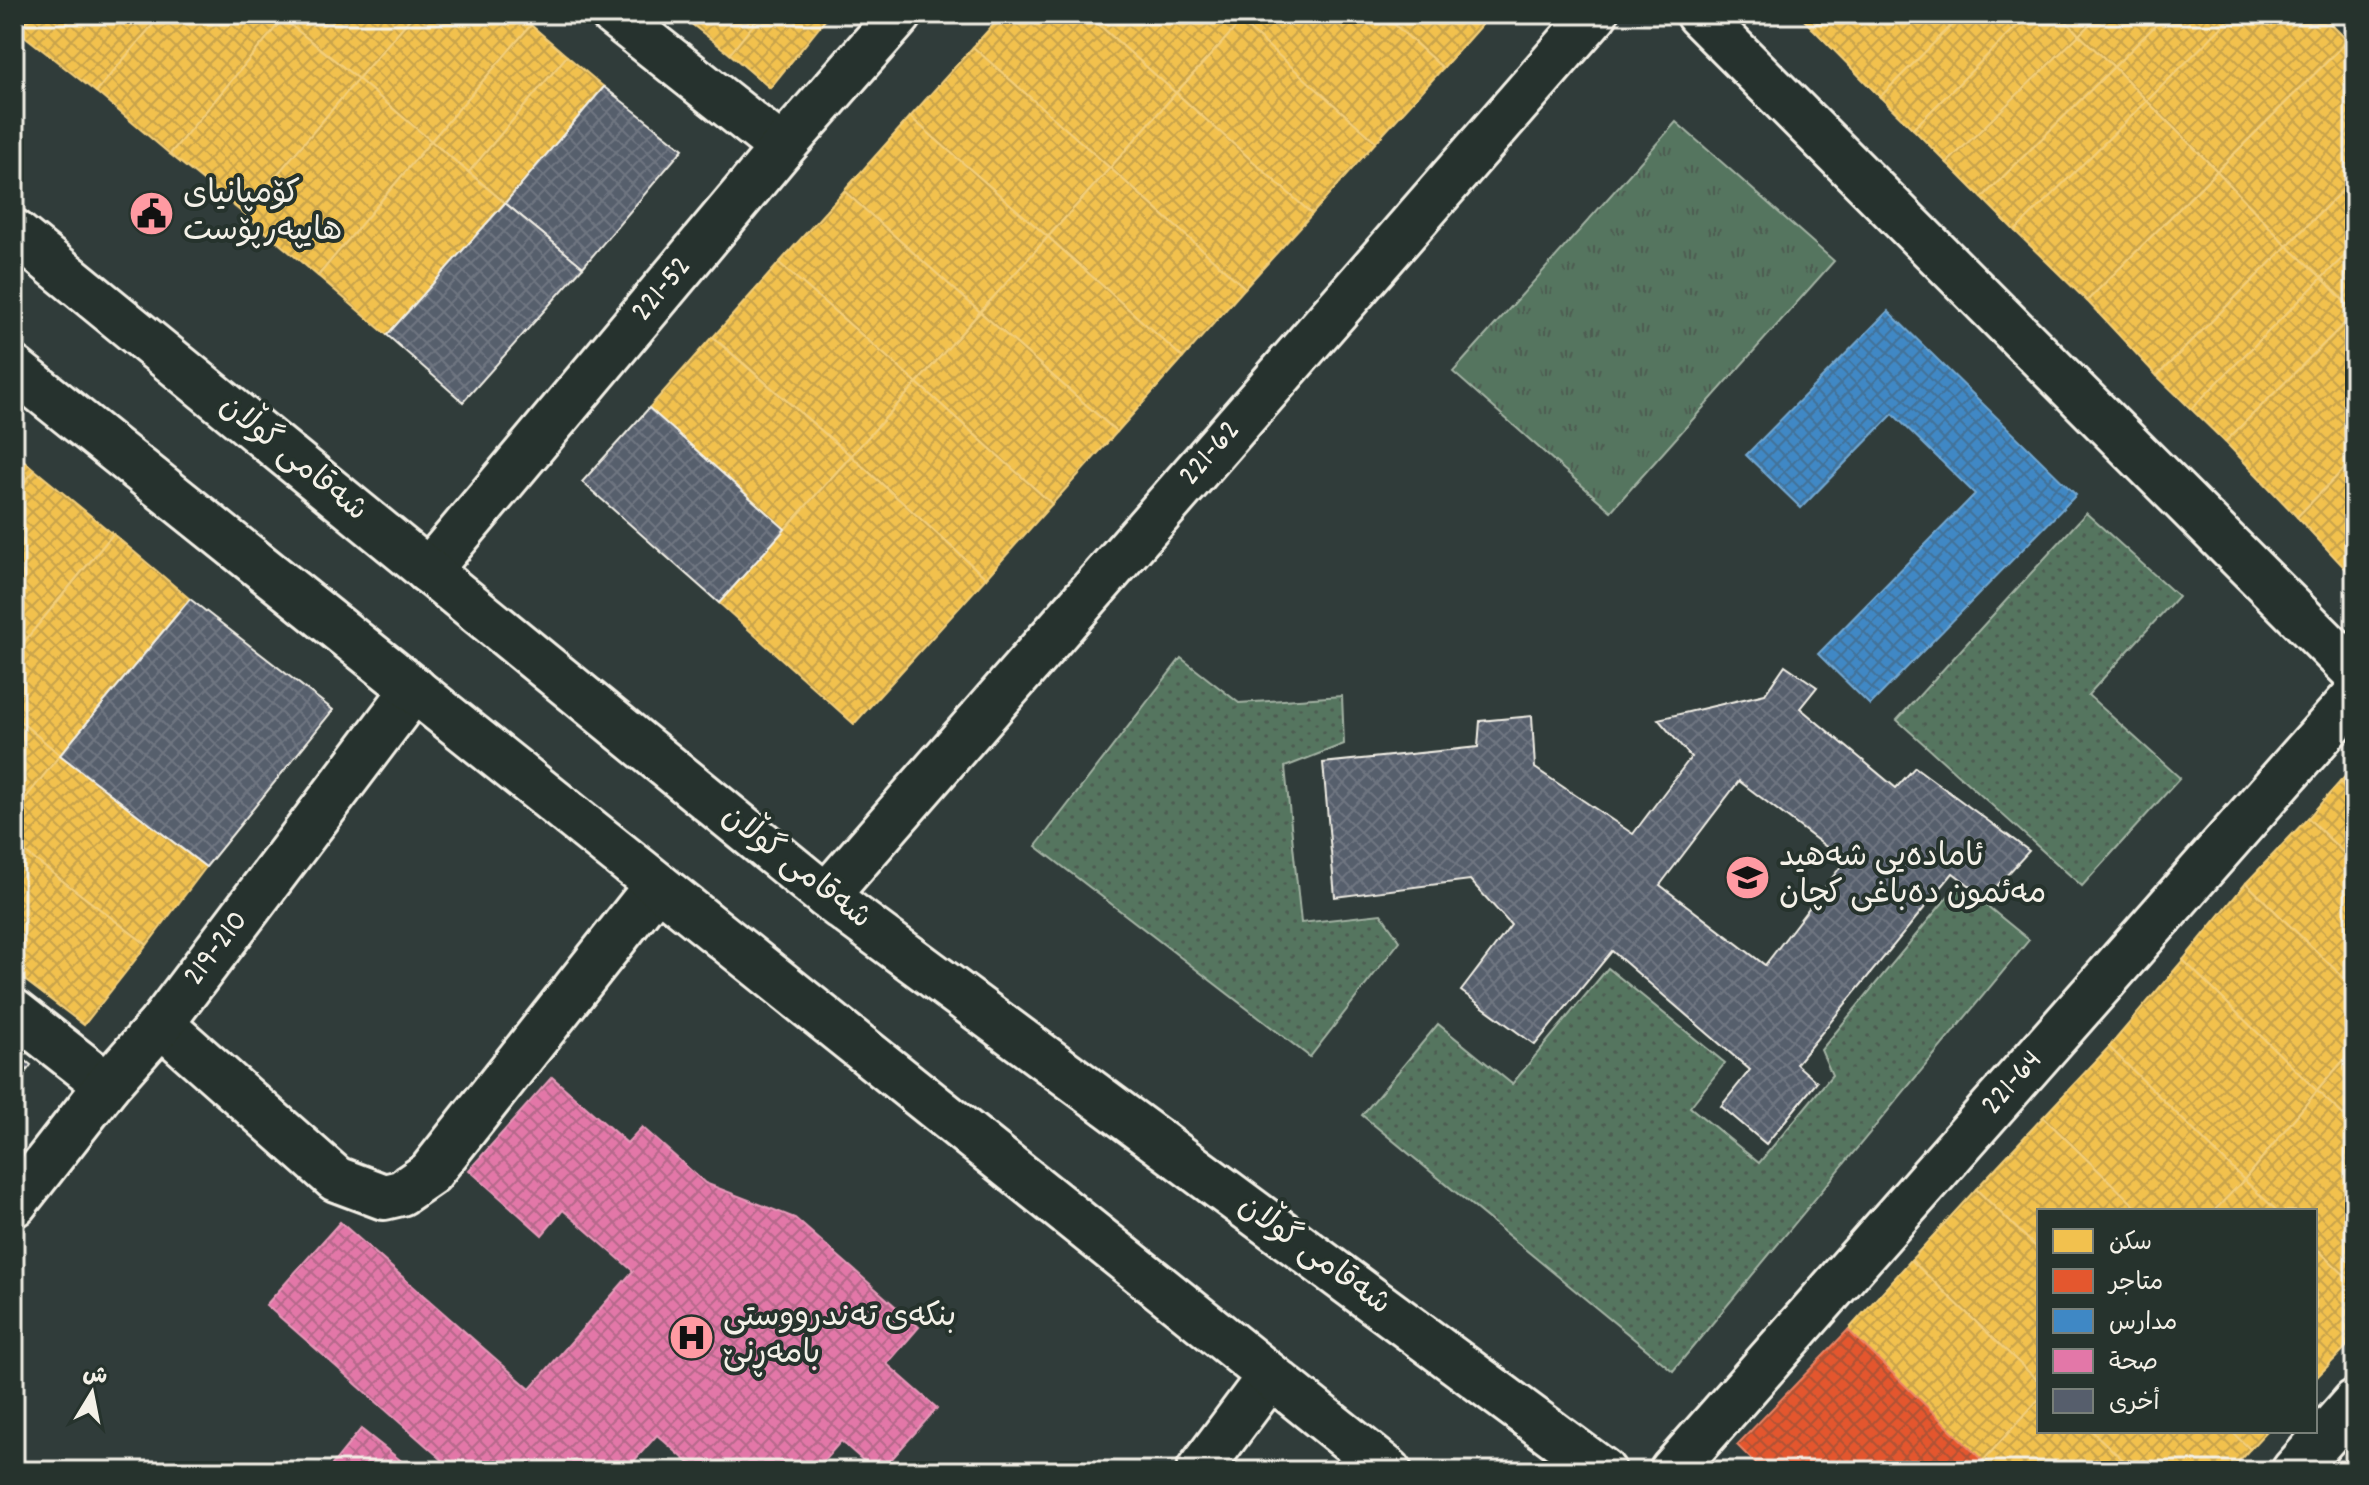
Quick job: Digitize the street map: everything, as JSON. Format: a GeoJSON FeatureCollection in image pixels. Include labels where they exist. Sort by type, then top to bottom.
{"type":"FeatureCollection","features":[{"type":"Feature","properties":{"kind":"street"},"geometry":{"type":"LineString","coordinates":[[613,14],[782,148]]}},
{"type":"Feature","properties":{"kind":"street","name":"221-52"},"geometry":{"type":"LineString","coordinates":[[428,571],[782,148],[900,14]]}},
{"type":"Feature","properties":{"kind":"street","name":"221-62"},"geometry":{"type":"LineString","coordinates":[[826,896],[1595,14]]}},
{"type":"Feature","properties":{"kind":"street"},"geometry":{"type":"LineString","coordinates":[[1698,14],[2355,672]]}},
{"type":"Feature","properties":{"kind":"street","name":"شەقامی گوڵان"},"geometry":{"type":"LineString","coordinates":[[14,232],[826,896],[1603,1471]]}},
{"type":"Feature","properties":{"kind":"street"},"geometry":{"type":"LineString","coordinates":[[14,369],[1389,1471]]}},
{"type":"Feature","properties":{"kind":"street","name":"219-210"},"geometry":{"type":"LineString","coordinates":[[14,1204],[107,1085],[161,1024],[414,689]]}},
{"type":"Feature","properties":{"kind":"street","name":"221-64"},"geometry":{"type":"LineString","coordinates":[[1672,1471],[2355,696]]}},
{"type":"Feature","properties":{"kind":"street"},"geometry":{"type":"LineString","coordinates":[[161,1024],[336,1179],[384,1197],[401,1193],[430,1173],[657,885]]}},
{"type":"Feature","properties":{"kind":"street"},"geometry":{"type":"LineString","coordinates":[[14,1012],[107,1085]]}},
{"type":"Feature","properties":{"kind":"street"},"geometry":{"type":"LineString","coordinates":[[1199,1471],[1270,1376]]}},
{"type":"Feature","properties":{"kind":"street"},"geometry":{"type":"LineString","coordinates":[[2294,1471],[2355,1402]]}},
{"type":"Feature","properties":{"kind":"green space"},"geometry":{"type":"Polygon","coordinates":[[[1676,122],[1834,261],[1611,511],[1453,372],[1676,122]]]}},
{"type":"Feature","properties":{"kind":"green space"},"geometry":{"type":"Polygon","coordinates":[[[2086,513],[2178,596],[2088,695],[2180,778],[2082,886],[1897,720],[2086,513]]]}},
{"type":"Feature","properties":{"kind":"green space"},"geometry":{"type":"Polygon","coordinates":[[[1181,658],[1239,703],[1342,696],[1344,744],[1285,767],[1301,923],[1381,914],[1400,941],[1310,1057],[1036,846],[1181,658]]]}},
{"type":"Feature","properties":{"kind":"green space"},"geometry":{"type":"Polygon","coordinates":[[[1959,883],[2029,940],[1673,1371],[1362,1115],[1438,1024],[1512,1084],[1608,968],[1725,1063],[1690,1107],[1759,1163],[1832,1075],[1821,1050],[1959,883]]]}},
{"type":"Feature","properties":{"kind":"building: سكن"},"geometry":{"type":"Polygon","coordinates":[[[14,14],[34,14],[18,31],[14,28],[14,14]]]}},
{"type":"Feature","properties":{"kind":"building: سكن"},"geometry":{"type":"Polygon","coordinates":[[[34,14],[162,14],[96,92],[18,31],[34,14]]]}},
{"type":"Feature","properties":{"kind":"building: سكن"},"geometry":{"type":"Polygon","coordinates":[[[162,14],[277,14],[283,19],[170,154],[96,92],[162,14]]]}},
{"type":"Feature","properties":{"kind":"building: سكن"},"geometry":{"type":"Polygon","coordinates":[[[287,14],[414,14],[358,79],[283,19],[287,14]]]}},
{"type":"Feature","properties":{"kind":"building: سكن"},"geometry":{"type":"Polygon","coordinates":[[[414,14],[518,14],[531,25],[431,141],[358,79],[414,14]]]}},
{"type":"Feature","properties":{"kind":"building: سكن"},"geometry":{"type":"Polygon","coordinates":[[[690,14],[762,14],[730,54],[685,19],[690,14]]]}},
{"type":"Feature","properties":{"kind":"building: سكن"},"geometry":{"type":"Polygon","coordinates":[[[762,14],[830,14],[770,88],[730,54],[762,14]]]}},
{"type":"Feature","properties":{"kind":"building: سكن"},"geometry":{"type":"Polygon","coordinates":[[[1003,14],[1087,14],[1176,93],[1110,168],[973,47],[1003,14]]]}},
{"type":"Feature","properties":{"kind":"building: سكن"},"geometry":{"type":"Polygon","coordinates":[[[1087,14],[1232,14],[1241,22],[1176,93],[1087,14]]]}},
{"type":"Feature","properties":{"kind":"building: سكن"},"geometry":{"type":"Polygon","coordinates":[[[1232,14],[1248,14],[1241,22],[1232,14]]]}},
{"type":"Feature","properties":{"kind":"building: سكن"},"geometry":{"type":"Polygon","coordinates":[[[1248,14],[1383,14],[1443,68],[1376,142],[1241,22],[1248,14]]]}},
{"type":"Feature","properties":{"kind":"building: سكن"},"geometry":{"type":"Polygon","coordinates":[[[1383,14],[1491,14],[1443,68],[1383,14]]]}},
{"type":"Feature","properties":{"kind":"building: سكن"},"geometry":{"type":"Polygon","coordinates":[[[1798,14],[1826,14],[1812,28],[1798,14]]]}},
{"type":"Feature","properties":{"kind":"building: سكن"},"geometry":{"type":"Polygon","coordinates":[[[1826,14],[1963,14],[1880,97],[1812,28],[1826,14]]]}},
{"type":"Feature","properties":{"kind":"building: سكن"},"geometry":{"type":"Polygon","coordinates":[[[1963,14],[2029,14],[1913,129],[1880,97],[1963,14]]]}},
{"type":"Feature","properties":{"kind":"building: سكن"},"geometry":{"type":"Polygon","coordinates":[[[2029,14],[2060,14],[2079,35],[1947,163],[1913,129],[2029,14]]]}},
{"type":"Feature","properties":{"kind":"building: سكن"},"geometry":{"type":"Polygon","coordinates":[[[2060,14],[2100,14],[2079,35],[2060,14]]]}},
{"type":"Feature","properties":{"kind":"building: سكن"},"geometry":{"type":"Polygon","coordinates":[[[2100,14],[2167,14],[2114,67],[2079,35],[2100,14]]]}},
{"type":"Feature","properties":{"kind":"building: سكن"},"geometry":{"type":"Polygon","coordinates":[[[2167,14],[2235,14],[2147,101],[2114,67],[2167,14]]]}},
{"type":"Feature","properties":{"kind":"building: سكن"},"geometry":{"type":"Polygon","coordinates":[[[2235,14],[2321,14],[2348,41],[2217,171],[2147,101],[2235,14]]]}},
{"type":"Feature","properties":{"kind":"building: سكن"},"geometry":{"type":"Polygon","coordinates":[[[283,19],[358,79],[244,214],[170,154],[283,19]]]}},
{"type":"Feature","properties":{"kind":"building: سكن"},"geometry":{"type":"Polygon","coordinates":[[[1241,22],[1376,142],[1312,214],[1176,93],[1241,22]]]}},
{"type":"Feature","properties":{"kind":"building: سكن"},"geometry":{"type":"Polygon","coordinates":[[[531,25],[567,56],[469,172],[431,141],[531,25]]]}},
{"type":"Feature","properties":{"kind":"building: سكن"},"geometry":{"type":"Polygon","coordinates":[[[2079,35],[2114,67],[1982,198],[1947,163],[2079,35]]]}},
{"type":"Feature","properties":{"kind":"building: سكن"},"geometry":{"type":"Polygon","coordinates":[[[2348,41],[2355,48],[2355,178],[2287,246],[2217,171],[2348,41]]]}},
{"type":"Feature","properties":{"kind":"building: سكن"},"geometry":{"type":"Polygon","coordinates":[[[973,47],[1110,168],[1048,237],[910,117],[973,47]]]}},
{"type":"Feature","properties":{"kind":"building: سكن"},"geometry":{"type":"Polygon","coordinates":[[[567,56],[604,87],[505,203],[469,172],[567,56]]]}},
{"type":"Feature","properties":{"kind":"building: سكن"},"geometry":{"type":"Polygon","coordinates":[[[2114,67],[2147,101],[2015,231],[1982,198],[2114,67]]]}},
{"type":"Feature","properties":{"kind":"building: سكن"},"geometry":{"type":"Polygon","coordinates":[[[358,79],[431,141],[318,276],[244,214],[358,79]]]}},
{"type":"Feature","properties":{"kind":"building: سكن"},"geometry":{"type":"Polygon","coordinates":[[[1176,93],[1312,214],[1245,288],[1110,168],[1176,93]]]}},
{"type":"Feature","properties":{"kind":"building: سكن"},"geometry":{"type":"Polygon","coordinates":[[[2147,101],[2217,171],[2087,301],[2015,231],[2147,101]]]}},
{"type":"Feature","properties":{"kind":"building: سكن"},"geometry":{"type":"Polygon","coordinates":[[[910,117],[1048,237],[980,312],[844,191],[910,117]]]}},
{"type":"Feature","properties":{"kind":"building: سكن"},"geometry":{"type":"Polygon","coordinates":[[[431,141],[505,203],[387,335],[318,276],[431,141]]]}},
{"type":"Feature","properties":{"kind":"building: سكن"},"geometry":{"type":"Polygon","coordinates":[[[1110,168],[1245,288],[1183,358],[1048,237],[1110,168]]]}},
{"type":"Feature","properties":{"kind":"building: سكن"},"geometry":{"type":"Polygon","coordinates":[[[2217,171],[2287,246],[2157,376],[2087,301],[2217,171]]]}},
{"type":"Feature","properties":{"kind":"building: سكن"},"geometry":{"type":"Polygon","coordinates":[[[2355,178],[2355,246],[2322,278],[2287,246],[2355,178]]]}},
{"type":"Feature","properties":{"kind":"building: سكن"},"geometry":{"type":"Polygon","coordinates":[[[844,191],[980,312],[917,383],[779,263],[844,191]]]}},
{"type":"Feature","properties":{"kind":"building: سكن"},"geometry":{"type":"Polygon","coordinates":[[[1048,237],[1183,358],[1117,432],[980,312],[1048,237]]]}},
{"type":"Feature","properties":{"kind":"building: سكن"},"geometry":{"type":"Polygon","coordinates":[[[2287,246],[2322,278],[2191,409],[2157,376],[2287,246]]]}},
{"type":"Feature","properties":{"kind":"building: سكن"},"geometry":{"type":"Polygon","coordinates":[[[2355,246],[2355,312],[2322,278],[2355,246]]]}},
{"type":"Feature","properties":{"kind":"building: سكن"},"geometry":{"type":"Polygon","coordinates":[[[779,263],[917,383],[851,456],[713,337],[779,263]]]}},
{"type":"Feature","properties":{"kind":"building: سكن"},"geometry":{"type":"Polygon","coordinates":[[[2322,278],[2355,313],[2225,442],[2191,409],[2322,278]]]}},
{"type":"Feature","properties":{"kind":"building: سكن"},"geometry":{"type":"Polygon","coordinates":[[[980,312],[1117,432],[1052,504],[917,383],[980,312]]]}},
{"type":"Feature","properties":{"kind":"building: سكن"},"geometry":{"type":"Polygon","coordinates":[[[2355,313],[2355,458],[2297,517],[2225,442],[2355,313]]]}},
{"type":"Feature","properties":{"kind":"building: سكن"},"geometry":{"type":"Polygon","coordinates":[[[712,337],[851,456],[785,529],[649,408],[712,337]]]}},
{"type":"Feature","properties":{"kind":"building: سكن"},"geometry":{"type":"Polygon","coordinates":[[[917,383],[1052,504],[986,578],[851,456],[917,383]]]}},
{"type":"Feature","properties":{"kind":"building: سكن"},"geometry":{"type":"Polygon","coordinates":[[[14,452],[35,470],[14,495],[14,452]]]}},
{"type":"Feature","properties":{"kind":"building: سكن"},"geometry":{"type":"Polygon","coordinates":[[[851,456],[986,578],[854,724],[719,603],[851,456]]]}},
{"type":"Feature","properties":{"kind":"building: سكن"},"geometry":{"type":"Polygon","coordinates":[[[2355,458],[2355,579],[2297,517],[2355,458]]]}},
{"type":"Feature","properties":{"kind":"building: سكن"},"geometry":{"type":"Polygon","coordinates":[[[35,470],[113,534],[14,654],[14,495],[35,470]]]}},
{"type":"Feature","properties":{"kind":"building: سكن"},"geometry":{"type":"Polygon","coordinates":[[[113,534],[190,599],[60,755],[14,716],[14,654],[113,534]]]}},
{"type":"Feature","properties":{"kind":"building: سكن"},"geometry":{"type":"Polygon","coordinates":[[[14,716],[60,755],[14,813],[14,716]]]}},
{"type":"Feature","properties":{"kind":"building: سكن"},"geometry":{"type":"Polygon","coordinates":[[[60,755],[206,867],[147,945],[14,844],[14,813],[60,755]]]}},
{"type":"Feature","properties":{"kind":"building: سكن"},"geometry":{"type":"Polygon","coordinates":[[[2355,766],[2355,797],[2340,782],[2355,766]]]}},
{"type":"Feature","properties":{"kind":"building: سكن"},"geometry":{"type":"Polygon","coordinates":[[[2340,782],[2355,797],[2355,864],[2308,818],[2340,782]]]}},
{"type":"Feature","properties":{"kind":"building: سكن"},"geometry":{"type":"Polygon","coordinates":[[[2308,818],[2355,864],[2355,989],[2246,883],[2308,818]]]}},
{"type":"Feature","properties":{"kind":"building: سكن"},"geometry":{"type":"Polygon","coordinates":[[[14,844],[147,945],[84,1025],[14,972],[14,844]]]}},
{"type":"Feature","properties":{"kind":"building: سكن"},"geometry":{"type":"Polygon","coordinates":[[[2246,883],[2355,989],[2355,1047],[2317,1091],[2183,960],[2246,883]]]}},
{"type":"Feature","properties":{"kind":"building: سكن"},"geometry":{"type":"Polygon","coordinates":[[[2183,960],[2317,1091],[2244,1180],[2109,1047],[2183,960]]]}},
{"type":"Feature","properties":{"kind":"building: سكن"},"geometry":{"type":"Polygon","coordinates":[[[2109,1047],[2244,1180],[2216,1209],[2138,1209],[2043,1117],[2109,1047]]]}},
{"type":"Feature","properties":{"kind":"building: سكن"},"geometry":{"type":"Polygon","coordinates":[[[2355,1047],[2355,1126],[2317,1091],[2355,1047]]]}},
{"type":"Feature","properties":{"kind":"building: سكن"},"geometry":{"type":"Polygon","coordinates":[[[2317,1091],[2355,1126],[2355,1285],[2317,1249],[2317,1209],[2275,1209],[2244,1180],[2317,1091]]]}},
{"type":"Feature","properties":{"kind":"building: سكن"},"geometry":{"type":"Polygon","coordinates":[[[2043,1117],[2138,1209],[2037,1209],[2037,1248],[1976,1189],[2043,1117]]]}},
{"type":"Feature","properties":{"kind":"building: سكن"},"geometry":{"type":"Polygon","coordinates":[[[2244,1180],[2275,1209],[2216,1209],[2244,1180]]]}},
{"type":"Feature","properties":{"kind":"building: سكن"},"geometry":{"type":"Polygon","coordinates":[[[1976,1189],[2037,1248],[2037,1380],[1911,1260],[1976,1189]]]}},
{"type":"Feature","properties":{"kind":"building: سكن"},"geometry":{"type":"Polygon","coordinates":[[[2317,1249],[2355,1285],[2355,1338],[2317,1377],[2317,1249]]]}},
{"type":"Feature","properties":{"kind":"building: سكن"},"geometry":{"type":"Polygon","coordinates":[[[1911,1260],[2037,1380],[2037,1401],[1983,1461],[1848,1330],[1911,1260]]]}},
{"type":"Feature","properties":{"kind":"building: سكن"},"geometry":{"type":"Polygon","coordinates":[[[2037,1401],[2037,1433],[2094,1433],[2135,1471],[1993,1471],[1983,1461],[2037,1401]]]}},
{"type":"Feature","properties":{"kind":"building: سكن"},"geometry":{"type":"Polygon","coordinates":[[[2094,1433],[2233,1433],[2250,1449],[2230,1471],[2135,1471],[2094,1433]]]}},
{"type":"Feature","properties":{"kind":"building: سكن"},"geometry":{"type":"Polygon","coordinates":[[[2233,1433],[2265,1433],[2250,1449],[2233,1433]]]}},
{"type":"Feature","properties":{"kind":"building: متاجر"},"geometry":{"type":"Polygon","coordinates":[[[1848,1330],[1983,1461],[1974,1471],[1763,1471],[1737,1445],[1848,1330]]]}},
{"type":"Feature","properties":{"kind":"building: مدارس"},"geometry":{"type":"Polygon","coordinates":[[[1888,311],[2076,495],[1870,705],[1818,654],[1975,494],[1893,414],[1801,508],[1746,455],[1888,311]]]}},
{"type":"Feature","properties":{"kind":"building: صحة"},"geometry":{"type":"Polygon","coordinates":[[[552,1077],[627,1143],[642,1127],[705,1183],[795,1218],[919,1327],[887,1364],[937,1408],[881,1471],[875,1471],[841,1441],[815,1471],[698,1471],[657,1435],[625,1471],[455,1471],[266,1305],[340,1222],[530,1389],[633,1271],[563,1210],[542,1235],[469,1170],[552,1077]]]}},
{"type":"Feature","properties":{"kind":"building: صحة"},"geometry":{"type":"Polygon","coordinates":[[[361,1429],[414,1471],[327,1471],[361,1429]]]}},
{"type":"Feature","properties":{"kind":"building: أخرى"},"geometry":{"type":"Polygon","coordinates":[[[604,87],[683,149],[583,267],[505,203],[604,87]]]}},
{"type":"Feature","properties":{"kind":"building: أخرى"},"geometry":{"type":"Polygon","coordinates":[[[505,203],[583,267],[463,402],[387,335],[505,203]]]}},
{"type":"Feature","properties":{"kind":"building: أخرى"},"geometry":{"type":"Polygon","coordinates":[[[649,408],[785,529],[719,603],[582,482],[649,408]]]}},
{"type":"Feature","properties":{"kind":"building: أخرى"},"geometry":{"type":"Polygon","coordinates":[[[190,599],[333,710],[206,867],[60,755],[190,599]]]}},
{"type":"Feature","properties":{"kind":"building: أخرى"},"geometry":{"type":"Polygon","coordinates":[[[1785,665],[1817,687],[1800,708],[1896,788],[1915,767],[2029,851],[1986,898],[1953,873],[1796,1064],[1817,1082],[1766,1144],[1721,1106],[1750,1070],[1612,951],[1535,1045],[1461,991],[1511,925],[1470,880],[1335,897],[1323,763],[1478,747],[1480,721],[1532,716],[1535,768],[1633,834],[1691,757],[1658,719],[1765,694],[1785,665]],[[1739,781],[1660,885],[1765,965],[1845,861],[1739,781]]]}},
{"type":"Feature","properties":{"kind":"building: أخرى"},"geometry":{"type":"Polygon","coordinates":[[[14,1052],[31,1065],[14,1088],[14,1052]]]}},
{"type":"Feature","properties":{"kind":"building: أخرى"},"geometry":{"type":"Polygon","coordinates":[[[1983,1461],[1993,1471],[1974,1471],[1983,1461]]]}},
{"type":"Feature","properties":{"kind":"place","name":"کۆمپانیای هایپەرپۆست"},"geometry":{"type":"Point","coordinates":[152,214]}},
{"type":"Feature","properties":{"kind":"place","name":"ئامادەیی شەهید مەئمون دەباغی کچان"},"geometry":{"type":"Point","coordinates":[1748,877]}},
{"type":"Feature","properties":{"kind":"place","name":"بنکەی تەندرووستی بامەڕنێ"},"geometry":{"type":"Point","coordinates":[692,1337]}}]}
